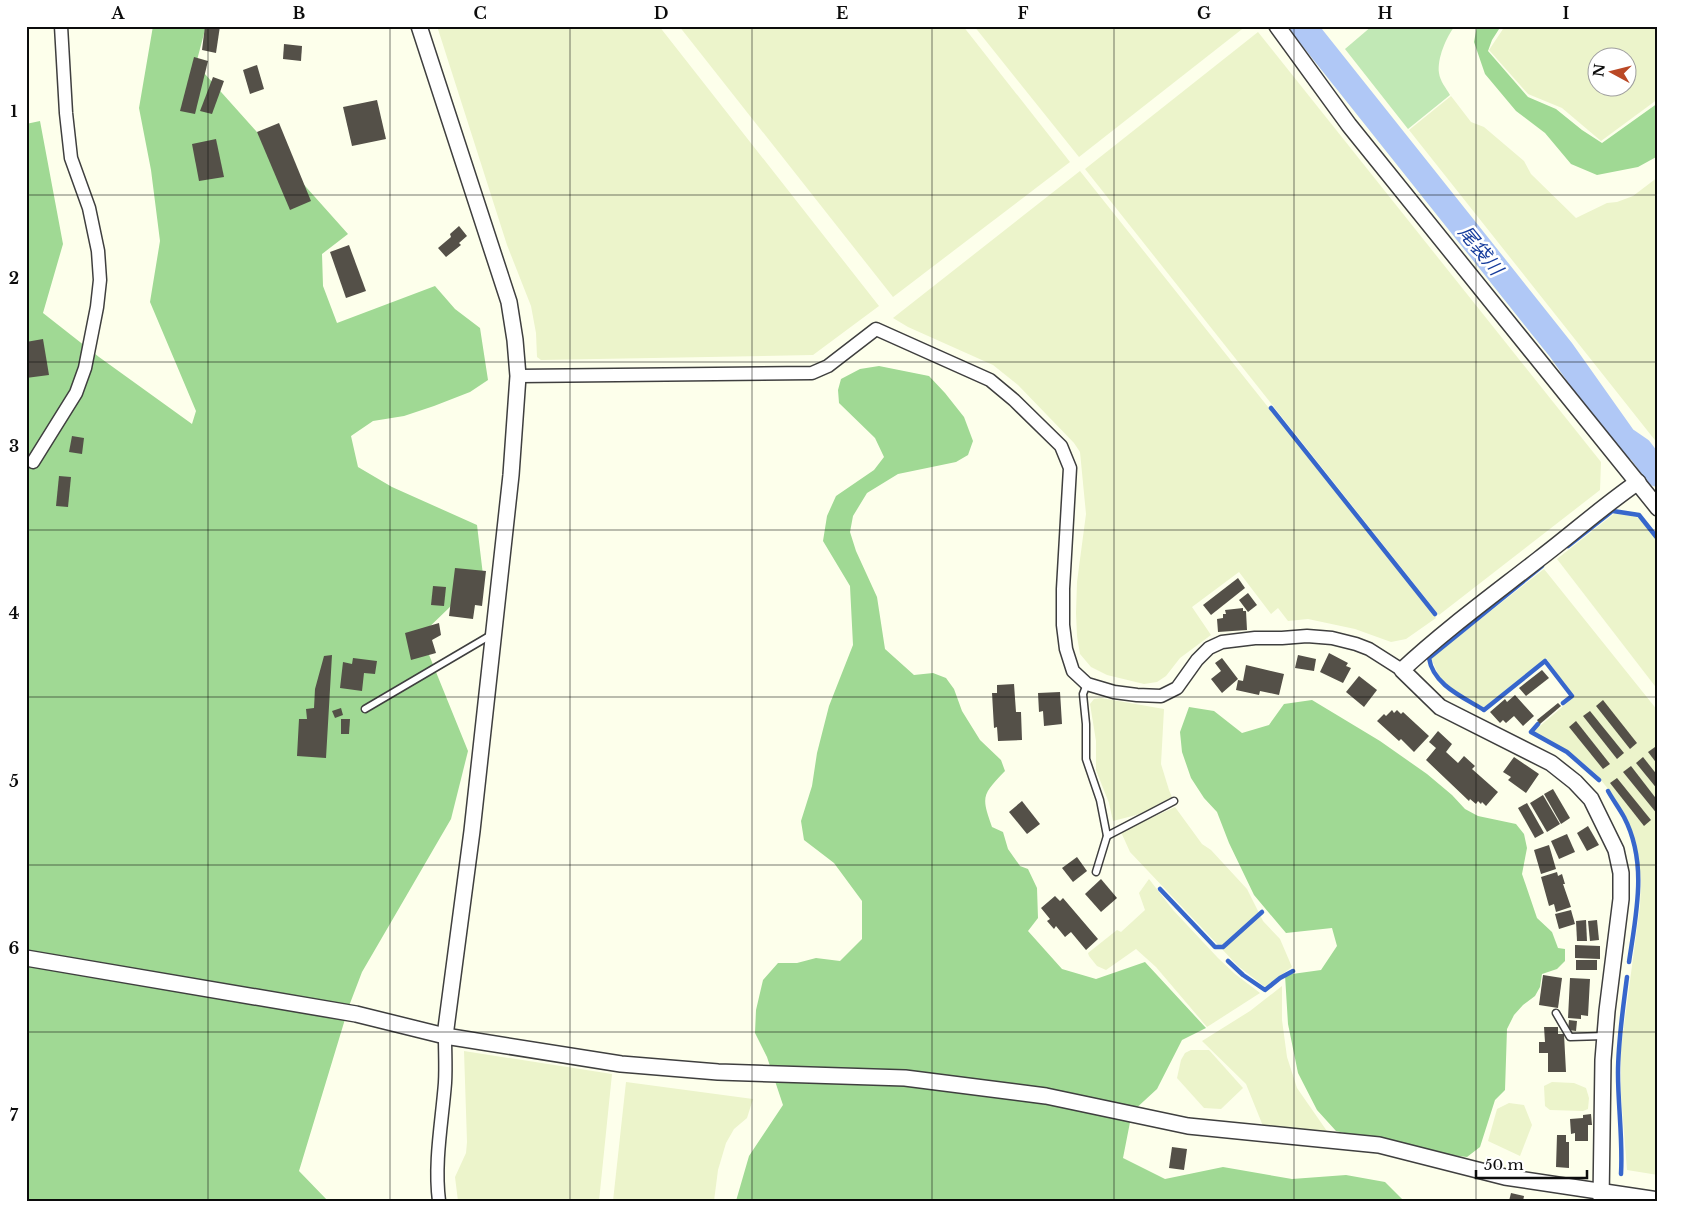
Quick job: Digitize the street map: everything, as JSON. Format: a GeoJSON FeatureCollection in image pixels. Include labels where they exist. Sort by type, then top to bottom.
{"type":"FeatureCollection","features":[{"type":"Feature","properties":{"kind":"street"},"geometry":{"type":"LineString","coordinates":[[33,462],[76,392],[85,368],[97,307],[100,280],[98,251],[89,208],[72,158],[66,114],[61,26]]}},
{"type":"Feature","properties":{"kind":"street"},"geometry":{"type":"LineString","coordinates":[[419,26],[509,302],[518,376],[511,475],[494,633],[472,831],[445,1036],[445,1081],[436,1183],[439,1201]]}},
{"type":"Feature","properties":{"kind":"street"},"geometry":{"type":"LineString","coordinates":[[1277,26],[1349,125],[1658,508]]}},
{"type":"Feature","properties":{"kind":"street"},"geometry":{"type":"LineString","coordinates":[[518,376],[812,373],[828,366],[876,329],[990,380],[1014,400],[1061,446],[1070,468],[1063,589],[1063,625],[1066,649],[1073,671],[1087,684],[1114,692],[1161,696],[1176,688],[1197,660],[1209,648],[1222,642],[1255,638],[1307,636],[1343,640],[1370,649],[1402,670],[1440,707],[1551,763],[1575,782],[1591,799],[1616,850],[1621,873],[1621,899],[1603,1060],[1601,1196]]}},
{"type":"Feature","properties":{"kind":"street"},"geometry":{"type":"LineString","coordinates":[[1402,670],[1438,637],[1608,503],[1638,482]]}},
{"type":"Feature","properties":{"kind":"street"},"geometry":{"type":"LineString","coordinates":[[26,958],[356,1014],[445,1036],[621,1064],[718,1072],[905,1078],[1046,1096],[1188,1126],[1379,1145],[1505,1176],[1601,1196],[1658,1200]]}},
{"type":"Feature","properties":{"kind":"lane"},"geometry":{"type":"LineString","coordinates":[[365,709],[494,633]]}},
{"type":"Feature","properties":{"kind":"lane"},"geometry":{"type":"LineString","coordinates":[[1087,684],[1083,694],[1086,724],[1086,759],[1100,800],[1107,836],[1096,872]]}},
{"type":"Feature","properties":{"kind":"lane"},"geometry":{"type":"LineString","coordinates":[[1107,836],[1174,800]]}},
{"type":"Feature","properties":{"kind":"lane"},"geometry":{"type":"LineString","coordinates":[[1556,1013],[1570,1037],[1605,1036]]}},
{"type":"Feature","properties":{"kind":"green space"},"geometry":{"type":"Polygon","coordinates":[[[153,26],[206,26],[196,64],[348,234],[322,254],[323,286],[337,323],[435,286],[455,309],[480,328],[488,380],[470,392],[434,406],[404,416],[373,421],[351,436],[358,467],[392,487],[477,525],[483,575],[421,635],[468,751],[451,819],[362,972],[349,1006],[299,1171],[328,1201],[26,1201],[26,124],[40,121],[63,244],[43,313],[99,357],[192,424],[196,411],[150,302],[160,241],[151,170],[139,108],[153,26]]]}},
{"type":"Feature","properties":{"kind":"green space"},"geometry":{"type":"Polygon","coordinates":[[[437,26],[659,26],[879,306],[813,355],[541,360],[537,357],[536,333],[531,306],[507,245],[437,26]]]}},
{"type":"Feature","properties":{"kind":"green space"},"geometry":{"type":"Polygon","coordinates":[[[679,26],[963,26],[1070,162],[893,297],[679,26]]]}},
{"type":"Feature","properties":{"kind":"green space"},"geometry":{"type":"Polygon","coordinates":[[[974,26],[1246,26],[1079,157],[974,26]]]}},
{"type":"Feature","properties":{"kind":"green space"},"geometry":{"type":"Polygon","coordinates":[[[1372,26],[1455,26],[1448,36],[1439,61],[1439,73],[1450,95],[1408,129],[1345,49],[1372,26]]]}},
{"type":"Feature","properties":{"kind":"green space"},"geometry":{"type":"Polygon","coordinates":[[[1477,26],[1501,26],[1492,40],[1488,51],[1528,97],[1556,109],[1602,143],[1658,103],[1658,156],[1638,167],[1597,175],[1571,164],[1545,133],[1516,111],[1485,74],[1474,42],[1477,26]]]}},
{"type":"Feature","properties":{"kind":"green space"},"geometry":{"type":"Polygon","coordinates":[[[1505,26],[1658,26],[1658,99],[1601,141],[1562,108],[1528,94],[1489,50],[1505,26]]]}},
{"type":"Feature","properties":{"kind":"green space"},"geometry":{"type":"Polygon","coordinates":[[[1258,32],[1601,462],[1600,490],[1439,615],[1085,169],[1258,32]]]}},
{"type":"Feature","properties":{"kind":"green space"},"geometry":{"type":"Polygon","coordinates":[[[1451,96],[1471,122],[1484,127],[1524,161],[1531,174],[1576,218],[1607,203],[1617,202],[1633,196],[1658,177],[1658,444],[1409,130],[1451,96]]]}},
{"type":"Feature","properties":{"kind":"green space"},"geometry":{"type":"Polygon","coordinates":[[[1080,171],[1436,618],[1406,639],[1391,642],[1355,629],[1308,619],[1288,621],[1278,608],[1271,614],[1239,572],[1192,607],[1211,635],[1180,658],[1166,676],[1157,682],[1144,684],[1107,675],[1091,667],[1080,654],[1076,613],[1077,582],[1086,514],[1080,452],[1074,443],[1018,385],[993,365],[908,327],[893,318],[1080,171]]]}},
{"type":"Feature","properties":{"kind":"green space"},"geometry":{"type":"Polygon","coordinates":[[[879,366],[929,376],[964,417],[973,441],[968,455],[956,462],[898,474],[867,493],[853,516],[850,532],[856,551],[877,597],[885,649],[914,675],[933,673],[946,678],[954,689],[962,711],[980,740],[1001,760],[1005,771],[988,791],[985,802],[986,809],[992,827],[1003,832],[1008,849],[1020,866],[1028,869],[1037,888],[1038,918],[1028,931],[1062,969],[1096,979],[1145,962],[1206,1028],[1182,1040],[1157,1089],[1132,1112],[1123,1158],[1165,1179],[1223,1167],[1292,1179],[1346,1175],[1385,1182],[1403,1200],[1416,1201],[736,1201],[749,1156],[783,1105],[767,1057],[755,1033],[756,1010],[763,980],[778,963],[797,963],[816,958],[840,961],[862,939],[862,901],[834,863],[804,840],[801,821],[812,786],[817,753],[829,706],[853,645],[850,586],[823,541],[827,516],[836,496],[874,470],[884,457],[875,438],[839,403],[838,390],[841,379],[860,369],[879,366]]]}},
{"type":"Feature","properties":{"kind":"green space"},"geometry":{"type":"Polygon","coordinates":[[[1615,513],[1641,518],[1658,540],[1658,690],[1557,559],[1615,513]]]}},
{"type":"Feature","properties":{"kind":"green space"},"geometry":{"type":"Polygon","coordinates":[[[1544,569],[1658,711],[1658,1175],[1627,1170],[1621,1095],[1621,1048],[1640,906],[1641,880],[1636,844],[1626,818],[1612,794],[1597,775],[1571,753],[1533,732],[1574,697],[1546,658],[1484,708],[1453,690],[1439,676],[1431,658],[1544,569]]]}},
{"type":"Feature","properties":{"kind":"green space"},"geometry":{"type":"Polygon","coordinates":[[[1101,698],[1164,709],[1161,764],[1172,797],[1140,814],[1113,821],[1109,803],[1096,770],[1096,741],[1090,704],[1094,699],[1101,698]]]}},
{"type":"Feature","properties":{"kind":"green space"},"geometry":{"type":"Polygon","coordinates":[[[1312,700],[1380,741],[1427,774],[1465,809],[1478,816],[1516,824],[1524,834],[1527,848],[1522,874],[1537,918],[1552,932],[1558,948],[1565,949],[1565,961],[1557,969],[1542,974],[1540,987],[1535,996],[1514,1015],[1507,1029],[1505,1090],[1495,1100],[1480,1147],[1467,1157],[1425,1152],[1336,1131],[1317,1110],[1298,1073],[1288,1024],[1285,975],[1321,970],[1337,946],[1332,928],[1286,933],[1254,895],[1229,843],[1217,812],[1204,798],[1191,778],[1182,752],[1180,732],[1189,707],[1214,711],[1242,733],[1269,725],[1284,704],[1312,700]]]}},
{"type":"Feature","properties":{"kind":"green space"},"geometry":{"type":"Polygon","coordinates":[[[1175,807],[1202,844],[1211,850],[1247,889],[1263,921],[1280,939],[1292,967],[1265,987],[1238,966],[1130,852],[1121,832],[1175,807]]]}},
{"type":"Feature","properties":{"kind":"green space"},"geometry":{"type":"Polygon","coordinates":[[[1149,879],[1173,910],[1218,958],[1260,993],[1207,1027],[1156,967],[1136,949],[1106,970],[1097,966],[1088,953],[1117,930],[1121,932],[1145,910],[1139,893],[1149,879]]]}},
{"type":"Feature","properties":{"kind":"green space"},"geometry":{"type":"Polygon","coordinates":[[[1282,986],[1282,1020],[1287,1057],[1297,1088],[1329,1134],[1263,1126],[1246,1084],[1202,1041],[1250,1011],[1282,986]]]}},
{"type":"Feature","properties":{"kind":"green space"},"geometry":{"type":"Polygon","coordinates":[[[1191,1050],[1209,1050],[1243,1088],[1221,1109],[1204,1108],[1177,1078],[1181,1060],[1185,1053],[1191,1050]]]}},
{"type":"Feature","properties":{"kind":"green space"},"geometry":{"type":"Polygon","coordinates":[[[464,1051],[612,1074],[599,1201],[458,1201],[455,1177],[466,1153],[467,1142],[464,1051]]]}},
{"type":"Feature","properties":{"kind":"green space"},"geometry":{"type":"Polygon","coordinates":[[[626,1082],[753,1099],[747,1118],[734,1129],[726,1143],[718,1170],[714,1201],[613,1201],[626,1082]]]}},
{"type":"Feature","properties":{"kind":"green space"},"geometry":{"type":"Polygon","coordinates":[[[1552,1082],[1574,1083],[1586,1088],[1589,1098],[1588,1109],[1583,1111],[1550,1110],[1545,1106],[1544,1086],[1552,1082]]]}},
{"type":"Feature","properties":{"kind":"green space"},"geometry":{"type":"Polygon","coordinates":[[[1509,1103],[1524,1105],[1532,1125],[1520,1156],[1488,1141],[1497,1109],[1509,1103]]]}},
{"type":"Feature","properties":{"kind":"building"},"geometry":{"type":"Polygon","coordinates":[[[205,26],[220,26],[216,53],[202,50],[205,26]]]}},
{"type":"Feature","properties":{"kind":"building"},"geometry":{"type":"Polygon","coordinates":[[[284,44],[302,46],[301,61],[283,59],[284,44]]]}},
{"type":"Feature","properties":{"kind":"building"},"geometry":{"type":"Polygon","coordinates":[[[194,57],[208,61],[195,114],[180,111],[194,57]]]}},
{"type":"Feature","properties":{"kind":"building"},"geometry":{"type":"Polygon","coordinates":[[[257,65],[264,89],[250,94],[243,70],[257,65]]]}},
{"type":"Feature","properties":{"kind":"building"},"geometry":{"type":"Polygon","coordinates":[[[213,77],[224,81],[212,114],[200,111],[213,77]]]}},
{"type":"Feature","properties":{"kind":"building"},"geometry":{"type":"Polygon","coordinates":[[[377,100],[386,139],[352,146],[343,107],[377,100]]]}},
{"type":"Feature","properties":{"kind":"building"},"geometry":{"type":"Polygon","coordinates":[[[279,123],[311,201],[290,210],[257,132],[279,123]]]}},
{"type":"Feature","properties":{"kind":"building"},"geometry":{"type":"Polygon","coordinates":[[[216,139],[224,177],[199,181],[192,144],[216,139]]]}},
{"type":"Feature","properties":{"kind":"building"},"geometry":{"type":"Polygon","coordinates":[[[459,226],[467,236],[459,243],[461,245],[446,257],[438,248],[451,237],[450,234],[459,226]]]}},
{"type":"Feature","properties":{"kind":"building"},"geometry":{"type":"Polygon","coordinates":[[[349,245],[366,291],[346,298],[330,252],[349,245]]]}},
{"type":"Feature","properties":{"kind":"building"},"geometry":{"type":"Polygon","coordinates":[[[43,339],[49,375],[26,378],[26,342],[43,339]]]}},
{"type":"Feature","properties":{"kind":"building"},"geometry":{"type":"Polygon","coordinates":[[[72,436],[84,438],[82,454],[69,452],[72,436]]]}},
{"type":"Feature","properties":{"kind":"building"},"geometry":{"type":"Polygon","coordinates":[[[59,476],[71,477],[68,507],[56,506],[59,476]]]}},
{"type":"Feature","properties":{"kind":"building"},"geometry":{"type":"Polygon","coordinates":[[[455,568],[486,571],[482,606],[475,605],[473,619],[449,616],[455,568]]]}},
{"type":"Feature","properties":{"kind":"building"},"geometry":{"type":"Polygon","coordinates":[[[1238,578],[1245,588],[1211,615],[1203,605],[1238,578]]]}},
{"type":"Feature","properties":{"kind":"building"},"geometry":{"type":"Polygon","coordinates":[[[433,586],[446,587],[444,606],[431,605],[433,586]]]}},
{"type":"Feature","properties":{"kind":"building"},"geometry":{"type":"Polygon","coordinates":[[[1248,593],[1257,605],[1248,612],[1239,600],[1248,593]]]}},
{"type":"Feature","properties":{"kind":"building"},"geometry":{"type":"Polygon","coordinates":[[[1243,608],[1243,611],[1246,611],[1247,630],[1218,632],[1217,619],[1223,618],[1223,614],[1226,614],[1225,610],[1243,608]]]}},
{"type":"Feature","properties":{"kind":"building"},"geometry":{"type":"Polygon","coordinates":[[[439,623],[441,635],[432,640],[436,653],[411,660],[405,633],[439,623]]]}},
{"type":"Feature","properties":{"kind":"building"},"geometry":{"type":"Polygon","coordinates":[[[1329,653],[1348,663],[1346,666],[1351,668],[1343,683],[1320,672],[1329,653]]]}},
{"type":"Feature","properties":{"kind":"building"},"geometry":{"type":"Polygon","coordinates":[[[332,655],[326,758],[297,756],[299,719],[307,719],[306,709],[314,708],[315,689],[324,656],[332,655]]]}},
{"type":"Feature","properties":{"kind":"building"},"geometry":{"type":"Polygon","coordinates":[[[1298,655],[1316,659],[1314,671],[1295,668],[1298,655]]]}},
{"type":"Feature","properties":{"kind":"building"},"geometry":{"type":"Polygon","coordinates":[[[353,658],[377,661],[375,674],[364,673],[362,691],[340,688],[343,662],[352,664],[353,658]]]}},
{"type":"Feature","properties":{"kind":"building"},"geometry":{"type":"Polygon","coordinates":[[[1222,658],[1238,679],[1222,693],[1211,679],[1221,671],[1215,663],[1222,658]]]}},
{"type":"Feature","properties":{"kind":"building"},"geometry":{"type":"Polygon","coordinates":[[[1246,665],[1284,674],[1279,695],[1260,691],[1259,695],[1236,690],[1238,680],[1243,681],[1246,665]]]}},
{"type":"Feature","properties":{"kind":"building"},"geometry":{"type":"Polygon","coordinates":[[[1542,670],[1549,678],[1526,696],[1519,688],[1542,670]]]}},
{"type":"Feature","properties":{"kind":"building"},"geometry":{"type":"Polygon","coordinates":[[[1359,676],[1377,690],[1364,707],[1346,692],[1359,676]]]}},
{"type":"Feature","properties":{"kind":"building"},"geometry":{"type":"Polygon","coordinates":[[[1014,684],[1016,712],[1021,712],[1022,740],[998,741],[997,727],[994,728],[992,693],[997,693],[997,685],[1014,684]]]}},
{"type":"Feature","properties":{"kind":"building"},"geometry":{"type":"Polygon","coordinates":[[[1060,692],[1062,724],[1044,726],[1043,711],[1039,712],[1038,693],[1060,692]]]}},
{"type":"Feature","properties":{"kind":"building"},"geometry":{"type":"Polygon","coordinates":[[[1515,695],[1534,716],[1523,726],[1514,716],[1506,723],[1503,720],[1500,723],[1490,712],[1505,699],[1507,702],[1515,695]]]}},
{"type":"Feature","properties":{"kind":"building"},"geometry":{"type":"Polygon","coordinates":[[[1603,700],[1637,743],[1630,749],[1596,706],[1603,700]]]}},
{"type":"Feature","properties":{"kind":"building"},"geometry":{"type":"Polygon","coordinates":[[[1558,703],[1561,706],[1540,724],[1537,720],[1558,703]]]}},
{"type":"Feature","properties":{"kind":"building"},"geometry":{"type":"Polygon","coordinates":[[[341,708],[343,715],[335,718],[332,711],[341,708]]]}},
{"type":"Feature","properties":{"kind":"building"},"geometry":{"type":"Polygon","coordinates":[[[1392,710],[1394,713],[1397,710],[1401,714],[1403,712],[1429,736],[1414,752],[1401,739],[1399,741],[1377,721],[1384,714],[1386,716],[1392,710]]]}},
{"type":"Feature","properties":{"kind":"building"},"geometry":{"type":"Polygon","coordinates":[[[1590,711],[1624,753],[1617,759],[1583,716],[1590,711]]]}},
{"type":"Feature","properties":{"kind":"building"},"geometry":{"type":"Polygon","coordinates":[[[341,719],[350,719],[349,734],[341,734],[341,719]]]}},
{"type":"Feature","properties":{"kind":"building"},"geometry":{"type":"Polygon","coordinates":[[[1576,721],[1610,764],[1603,769],[1569,727],[1576,721]]]}},
{"type":"Feature","properties":{"kind":"building"},"geometry":{"type":"Polygon","coordinates":[[[1438,731],[1452,744],[1446,752],[1458,763],[1464,756],[1475,766],[1472,769],[1498,792],[1486,806],[1482,802],[1481,804],[1478,801],[1476,804],[1470,799],[1469,801],[1426,760],[1436,748],[1429,742],[1438,731]]]}},
{"type":"Feature","properties":{"kind":"building"},"geometry":{"type":"Polygon","coordinates":[[[1655,747],[1658,750],[1658,765],[1648,752],[1655,747]]]}},
{"type":"Feature","properties":{"kind":"building"},"geometry":{"type":"Polygon","coordinates":[[[1514,757],[1539,774],[1526,793],[1508,780],[1511,777],[1503,772],[1514,757]]]}},
{"type":"Feature","properties":{"kind":"building"},"geometry":{"type":"Polygon","coordinates":[[[1643,757],[1658,776],[1658,790],[1636,763],[1643,757]]]}},
{"type":"Feature","properties":{"kind":"building"},"geometry":{"type":"Polygon","coordinates":[[[1631,766],[1658,801],[1658,815],[1623,772],[1631,766]]]}},
{"type":"Feature","properties":{"kind":"building"},"geometry":{"type":"Polygon","coordinates":[[[1617,778],[1651,820],[1644,826],[1610,783],[1617,778]]]}},
{"type":"Feature","properties":{"kind":"building"},"geometry":{"type":"Polygon","coordinates":[[[1553,789],[1570,818],[1561,824],[1544,794],[1553,789]]]}},
{"type":"Feature","properties":{"kind":"building"},"geometry":{"type":"Polygon","coordinates":[[[1543,795],[1560,824],[1547,832],[1530,803],[1543,795]]]}},
{"type":"Feature","properties":{"kind":"building"},"geometry":{"type":"Polygon","coordinates":[[[1022,801],[1040,824],[1027,834],[1009,812],[1022,801]]]}},
{"type":"Feature","properties":{"kind":"building"},"geometry":{"type":"Polygon","coordinates":[[[1527,803],[1544,833],[1535,838],[1518,808],[1527,803]]]}},
{"type":"Feature","properties":{"kind":"building"},"geometry":{"type":"Polygon","coordinates":[[[1588,826],[1599,845],[1587,851],[1577,833],[1588,826]]]}},
{"type":"Feature","properties":{"kind":"building"},"geometry":{"type":"Polygon","coordinates":[[[1567,834],[1575,852],[1559,859],[1551,841],[1567,834]]]}},
{"type":"Feature","properties":{"kind":"building"},"geometry":{"type":"Polygon","coordinates":[[[1549,845],[1556,869],[1541,874],[1534,850],[1549,845]]]}},
{"type":"Feature","properties":{"kind":"building"},"geometry":{"type":"Polygon","coordinates":[[[1077,857],[1087,871],[1073,882],[1062,868],[1077,857]]]}},
{"type":"Feature","properties":{"kind":"building"},"geometry":{"type":"Polygon","coordinates":[[[1557,872],[1558,876],[1562,874],[1565,884],[1563,884],[1571,907],[1556,912],[1554,904],[1549,906],[1541,877],[1557,872]]]}},
{"type":"Feature","properties":{"kind":"building"},"geometry":{"type":"Polygon","coordinates":[[[1101,879],[1117,898],[1101,912],[1085,894],[1101,879]]]}},
{"type":"Feature","properties":{"kind":"building"},"geometry":{"type":"Polygon","coordinates":[[[1055,896],[1060,901],[1063,898],[1098,939],[1086,950],[1071,932],[1065,937],[1056,926],[1054,929],[1047,921],[1050,919],[1041,908],[1055,896]]]}},
{"type":"Feature","properties":{"kind":"building"},"geometry":{"type":"Polygon","coordinates":[[[1571,910],[1575,924],[1559,929],[1555,914],[1571,910]]]}},
{"type":"Feature","properties":{"kind":"building"},"geometry":{"type":"Polygon","coordinates":[[[1586,920],[1587,941],[1577,941],[1576,921],[1586,920]]]}},
{"type":"Feature","properties":{"kind":"building"},"geometry":{"type":"Polygon","coordinates":[[[1597,920],[1599,940],[1590,941],[1588,921],[1597,920]]]}},
{"type":"Feature","properties":{"kind":"building"},"geometry":{"type":"Polygon","coordinates":[[[1575,945],[1600,946],[1600,959],[1575,958],[1575,945]]]}},
{"type":"Feature","properties":{"kind":"building"},"geometry":{"type":"Polygon","coordinates":[[[1576,960],[1597,960],[1597,970],[1576,970],[1576,960]]]}},
{"type":"Feature","properties":{"kind":"building"},"geometry":{"type":"Polygon","coordinates":[[[1543,975],[1562,978],[1558,1008],[1539,1005],[1543,975]]]}},
{"type":"Feature","properties":{"kind":"building"},"geometry":{"type":"Polygon","coordinates":[[[1570,978],[1590,979],[1588,1016],[1581,1015],[1581,1019],[1568,1018],[1570,978]]]}},
{"type":"Feature","properties":{"kind":"building"},"geometry":{"type":"Polygon","coordinates":[[[1569,1020],[1577,1021],[1576,1031],[1568,1030],[1569,1020]]]}},
{"type":"Feature","properties":{"kind":"building"},"geometry":{"type":"Polygon","coordinates":[[[1544,1027],[1558,1027],[1558,1034],[1564,1034],[1566,1072],[1548,1072],[1548,1053],[1539,1053],[1539,1042],[1545,1042],[1544,1027]]]}},
{"type":"Feature","properties":{"kind":"building"},"geometry":{"type":"Polygon","coordinates":[[[1591,1114],[1592,1125],[1588,1125],[1588,1141],[1575,1141],[1575,1133],[1571,1134],[1570,1119],[1583,1118],[1583,1115],[1591,1114]]]}},
{"type":"Feature","properties":{"kind":"building"},"geometry":{"type":"Polygon","coordinates":[[[1557,1135],[1566,1135],[1566,1142],[1569,1142],[1569,1168],[1556,1167],[1557,1135]]]}},
{"type":"Feature","properties":{"kind":"building"},"geometry":{"type":"Polygon","coordinates":[[[1172,1147],[1187,1149],[1184,1170],[1169,1168],[1172,1147]]]}},
{"type":"Feature","properties":{"kind":"building"},"geometry":{"type":"Polygon","coordinates":[[[1511,1193],[1524,1196],[1523,1201],[1509,1201],[1511,1193]]]}},
{"type":"Feature","properties":{"kind":"waterway","name":"尾袋川"},"geometry":{"type":"LineString","coordinates":[[1303,26],[1561,350],[1624,439],[1640,450],[1658,474]]}},
{"type":"Feature","properties":{"kind":"waterway"},"geometry":{"type":"LineString","coordinates":[[1271,408],[1435,614]]}},
{"type":"Feature","properties":{"kind":"waterway","name":"尾袋川"},"geometry":{"type":"LineString","coordinates":[[1654,478],[1658,475]]}},
{"type":"Feature","properties":{"kind":"waterway"},"geometry":{"type":"LineString","coordinates":[[1613,511],[1639,515],[1658,539]]}},
{"type":"Feature","properties":{"kind":"waterway"},"geometry":{"type":"LineString","coordinates":[[1568,546],[1611,512]]}},
{"type":"Feature","properties":{"kind":"waterway"},"geometry":{"type":"LineString","coordinates":[[1542,566],[1429,658],[1436,676],[1443,683],[1458,695],[1484,710],[1545,661],[1572,696],[1563,703]]}},
{"type":"Feature","properties":{"kind":"waterway"},"geometry":{"type":"LineString","coordinates":[[1538,724],[1531,732],[1567,752],[1599,780]]}},
{"type":"Feature","properties":{"kind":"waterway"},"geometry":{"type":"LineString","coordinates":[[1608,791],[1624,817],[1636,852],[1638,870],[1637,907],[1629,962]]}},
{"type":"Feature","properties":{"kind":"waterway"},"geometry":{"type":"LineString","coordinates":[[1160,889],[1215,947],[1223,947],[1262,912]]}},
{"type":"Feature","properties":{"kind":"waterway"},"geometry":{"type":"LineString","coordinates":[[1228,961],[1243,975],[1265,990],[1280,978],[1293,971]]}},
{"type":"Feature","properties":{"kind":"waterway"},"geometry":{"type":"LineString","coordinates":[[1621,1174],[1618,1061],[1627,977]]}}]}
